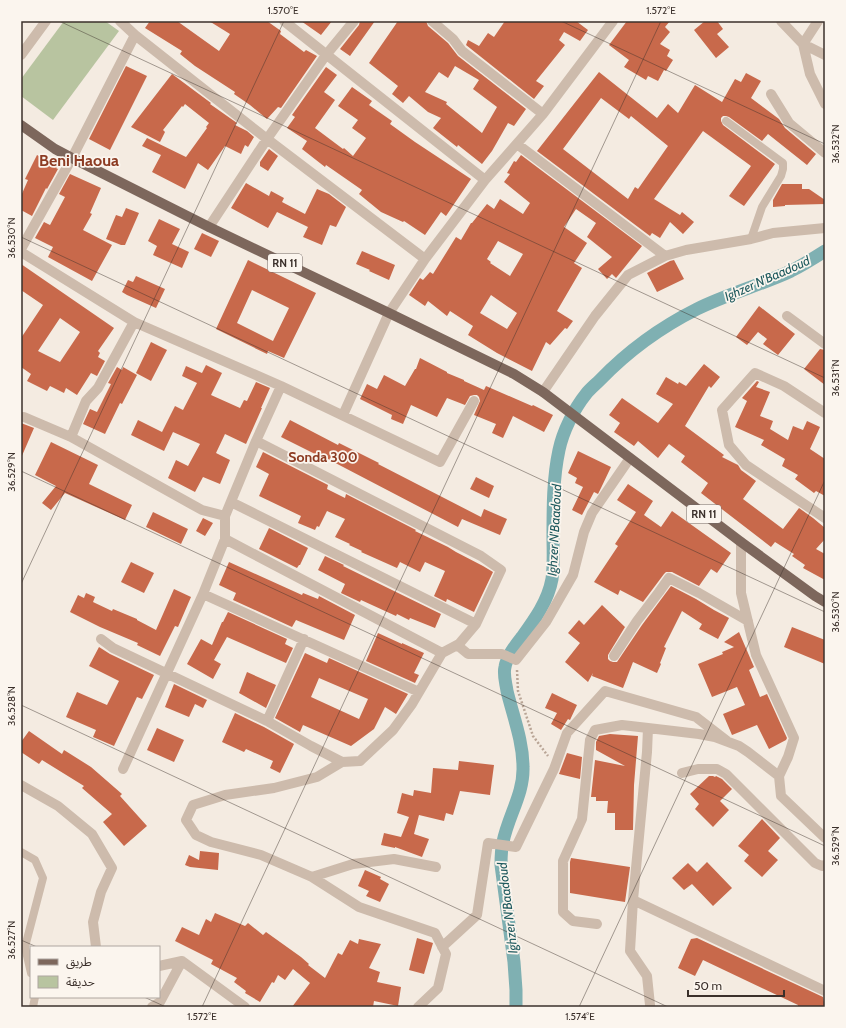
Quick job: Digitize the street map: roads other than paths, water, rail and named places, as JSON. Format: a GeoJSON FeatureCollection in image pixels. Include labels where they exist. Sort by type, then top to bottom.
{"type":"FeatureCollection","features":[{"type":"Feature","properties":{"kind":"main road","name":"RN 11"},"geometry":{"type":"LineString","coordinates":[[21,126],[72,158],[209,227],[389,312],[514,374],[547,395],[741,542],[825,602]]}},
{"type":"Feature","properties":{"kind":"street"},"geometry":{"type":"LineString","coordinates":[[21,55],[46,21]]}},
{"type":"Feature","properties":{"kind":"street"},"geometry":{"type":"LineString","coordinates":[[120,21],[267,139],[425,259]]}},
{"type":"Feature","properties":{"kind":"street"},"geometry":{"type":"LineString","coordinates":[[284,21],[485,180]]}},
{"type":"Feature","properties":{"kind":"street"},"geometry":{"type":"LineString","coordinates":[[209,227],[267,139],[326,55],[354,21]]}},
{"type":"Feature","properties":{"kind":"street"},"geometry":{"type":"LineString","coordinates":[[432,21],[453,39],[462,51],[543,114]]}},
{"type":"Feature","properties":{"kind":"street"},"geometry":{"type":"LineString","coordinates":[[343,415],[389,312],[425,259],[485,180],[543,114],[612,21]]}},
{"type":"Feature","properties":{"kind":"street"},"geometry":{"type":"LineString","coordinates":[[780,21],[803,44],[825,55]]}},
{"type":"Feature","properties":{"kind":"street"},"geometry":{"type":"LineString","coordinates":[[818,21],[803,44],[810,74],[825,104]]}},
{"type":"Feature","properties":{"kind":"street"},"geometry":{"type":"LineString","coordinates":[[135,34],[72,158],[21,251],[134,322],[282,386],[440,462],[474,401]]}},
{"type":"Feature","properties":{"kind":"street"},"geometry":{"type":"LineString","coordinates":[[771,94],[789,123],[825,153]]}},
{"type":"Feature","properties":{"kind":"street"},"geometry":{"type":"LineString","coordinates":[[517,144],[665,256]]}},
{"type":"Feature","properties":{"kind":"street"},"geometry":{"type":"LineString","coordinates":[[547,395],[595,316],[628,275],[665,256],[686,250],[751,239],[773,233],[825,228]]}},
{"type":"Feature","properties":{"kind":"street"},"geometry":{"type":"LineString","coordinates":[[788,316],[825,344]]}},
{"type":"Feature","properties":{"kind":"street"},"geometry":{"type":"LineString","coordinates":[[71,437],[86,401],[98,388],[134,322]]}},
{"type":"Feature","properties":{"kind":"street"},"geometry":{"type":"LineString","coordinates":[[825,413],[784,386],[756,373],[722,410],[729,445],[746,465],[825,518]]}},
{"type":"Feature","properties":{"kind":"street"},"geometry":{"type":"LineString","coordinates":[[122,769],[203,594],[225,539],[225,516],[256,441],[282,386]]}},
{"type":"Feature","properties":{"kind":"street"},"geometry":{"type":"LineString","coordinates":[[24,416],[71,437],[202,510],[225,516]]}},
{"type":"Feature","properties":{"kind":"street"},"geometry":{"type":"LineString","coordinates":[[256,441],[481,556],[501,570],[476,624],[459,644],[442,653],[412,704],[393,730],[360,761],[342,762],[317,777],[274,788],[225,795],[193,805],[186,820],[196,835],[211,842],[261,855],[312,877],[360,907],[436,933],[446,954],[438,988],[418,1007]]}},
{"type":"Feature","properties":{"kind":"street"},"geometry":{"type":"LineString","coordinates":[[457,645],[468,654],[502,654],[516,660],[546,622],[573,575],[584,532],[592,513],[630,458]]}},
{"type":"Feature","properties":{"kind":"street"},"geometry":{"type":"LineString","coordinates":[[231,502],[476,624]]}},
{"type":"Feature","properties":{"kind":"street"},"geometry":{"type":"LineString","coordinates":[[225,539],[442,653]]}},
{"type":"Feature","properties":{"kind":"street"},"geometry":{"type":"LineString","coordinates":[[741,542],[741,593],[756,655],[794,738],[788,757],[779,776],[781,796],[825,838]]}},
{"type":"Feature","properties":{"kind":"street"},"geometry":{"type":"LineString","coordinates":[[614,656],[637,621],[670,578],[748,621]]}},
{"type":"Feature","properties":{"kind":"street"},"geometry":{"type":"LineString","coordinates":[[203,594],[419,692]]}},
{"type":"Feature","properties":{"kind":"street"},"geometry":{"type":"LineString","coordinates":[[101,639],[113,648],[267,721],[342,762]]}},
{"type":"Feature","properties":{"kind":"street"},"geometry":{"type":"LineString","coordinates":[[267,721],[304,639]]}},
{"type":"Feature","properties":{"kind":"street"},"geometry":{"type":"LineString","coordinates":[[442,947],[477,915],[488,844],[516,847],[556,766],[567,733],[604,691],[696,718],[727,742]]}},
{"type":"Feature","properties":{"kind":"street"},"geometry":{"type":"LineString","coordinates":[[597,924],[573,921],[563,912],[563,861],[582,819],[590,740],[595,730],[622,725],[715,737],[739,746],[779,776]]}},
{"type":"Feature","properties":{"kind":"street"},"geometry":{"type":"LineString","coordinates":[[648,728],[630,951],[647,976],[650,1007]]}},
{"type":"Feature","properties":{"kind":"street"},"geometry":{"type":"LineString","coordinates":[[682,773],[698,769],[717,770],[726,774],[815,864],[822,866],[825,865]]}},
{"type":"Feature","properties":{"kind":"street"},"geometry":{"type":"LineString","coordinates":[[21,785],[58,806],[92,834],[112,868],[101,892],[93,922],[96,946]]}},
{"type":"Feature","properties":{"kind":"street"},"geometry":{"type":"LineString","coordinates":[[312,877],[353,864],[394,859],[436,867]]}},
{"type":"Feature","properties":{"kind":"street"},"geometry":{"type":"LineString","coordinates":[[633,900],[825,991]]}},
{"type":"Feature","properties":{"kind":"street"},"geometry":{"type":"LineString","coordinates":[[160,966],[182,961],[245,1007]]}},
{"type":"Feature","properties":{"kind":"street"},"geometry":{"type":"LineString","coordinates":[[152,1007],[160,1002],[182,961]]}},
{"type":"Feature","properties":{"kind":"lane"},"geometry":{"type":"LineString","coordinates":[[726,121],[783,163],[781,176],[762,207],[751,239]]}},
{"type":"Feature","properties":{"kind":"lane"},"geometry":{"type":"LineString","coordinates":[[21,852],[35,860],[43,878],[25,947],[30,969]]}},
{"type":"Feature","properties":{"kind":"waterway","name":"Ighzer N'Baadoud"},"geometry":{"type":"LineString","coordinates":[[516,1007],[514,962],[501,856],[505,832],[521,786],[523,777],[523,757],[520,738],[507,691],[504,670],[509,655],[540,610],[550,587],[553,568],[554,482],[559,450],[566,428],[577,406],[589,390],[622,359],[646,340],[697,309],[791,271],[825,251]]}},
{"type":"Feature","properties":{"kind":"district","name":"Beni Haoua"},"geometry":{"type":"Point","coordinates":[79,160]}},
{"type":"Feature","properties":{"kind":"district","name":"Sonda 300"},"geometry":{"type":"Point","coordinates":[323,457]}}]}
